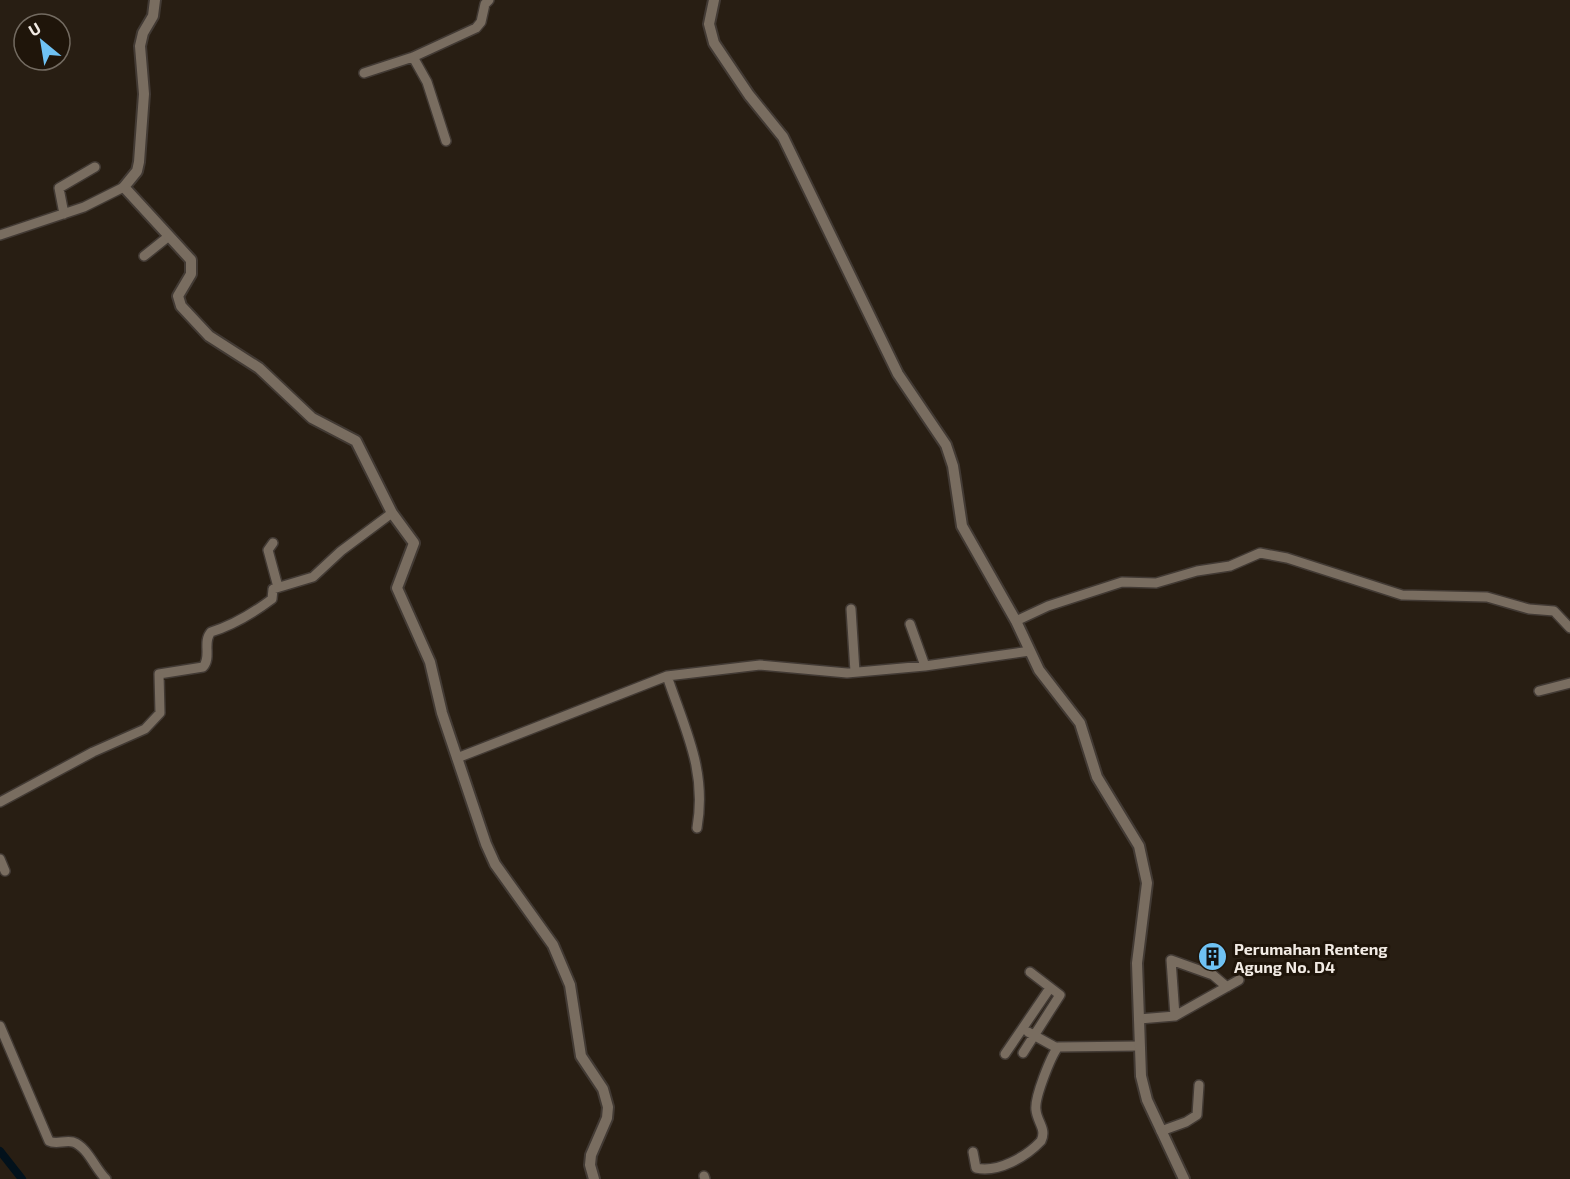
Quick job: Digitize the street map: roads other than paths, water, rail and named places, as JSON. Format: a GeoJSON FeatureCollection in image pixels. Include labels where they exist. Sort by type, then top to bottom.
{"type":"FeatureCollection","features":[{"type":"Feature","properties":{"kind":"street"},"geometry":{"type":"LineString","coordinates":[[0,235],[105,198],[124,187],[137,171],[144,94],[140,46],[143,33],[153,16],[155,0]]}},
{"type":"Feature","properties":{"kind":"street"},"geometry":{"type":"LineString","coordinates":[[714,0],[709,24],[714,42],[742,86],[783,137],[898,374],[946,445],[953,466],[962,526],[1016,621],[1045,681],[1080,723],[1097,777],[1131,831],[1144,859],[1147,883],[1138,940],[1139,1046],[1143,1087],[1184,1179]]}},
{"type":"Feature","properties":{"kind":"street"},"geometry":{"type":"LineString","coordinates":[[364,73],[412,57],[476,28],[483,19],[486,1]]}},
{"type":"Feature","properties":{"kind":"street"},"geometry":{"type":"LineString","coordinates":[[412,57],[426,82],[446,141]]}},
{"type":"Feature","properties":{"kind":"street"},"geometry":{"type":"LineString","coordinates":[[64,214],[59,188],[95,167]]}},
{"type":"Feature","properties":{"kind":"street"},"geometry":{"type":"LineString","coordinates":[[124,187],[193,263],[191,274],[178,296],[181,306],[189,316],[209,336],[267,375],[312,418],[352,437],[367,459],[392,513],[415,545],[397,588],[430,662],[442,713],[490,854],[553,945],[570,985],[581,1056],[603,1089],[608,1107],[607,1118],[591,1155],[590,1165],[594,1179]]}},
{"type":"Feature","properties":{"kind":"street"},"geometry":{"type":"LineString","coordinates":[[144,256],[169,236]]}},
{"type":"Feature","properties":{"kind":"street"},"geometry":{"type":"LineString","coordinates":[[0,802],[71,762],[145,729],[160,712],[159,674],[203,667],[207,662],[208,635],[235,625],[248,617],[272,599],[272,590],[313,577],[341,550],[392,513]]}},
{"type":"Feature","properties":{"kind":"street"},"geometry":{"type":"LineString","coordinates":[[273,543],[268,550],[269,561],[278,587]]}},
{"type":"Feature","properties":{"kind":"street"},"geometry":{"type":"LineString","coordinates":[[1016,621],[1048,606],[1122,582],[1156,583],[1197,571],[1230,566],[1260,553],[1284,557],[1402,595],[1480,597],[1529,609],[1554,612],[1570,628]]}},
{"type":"Feature","properties":{"kind":"street"},"geometry":{"type":"LineString","coordinates":[[850,609],[855,672]]}},
{"type":"Feature","properties":{"kind":"street"},"geometry":{"type":"LineString","coordinates":[[910,624],[925,666]]}},
{"type":"Feature","properties":{"kind":"street"},"geometry":{"type":"LineString","coordinates":[[457,758],[667,676],[760,665],[825,672],[855,672],[925,666],[1030,651]]}},
{"type":"Feature","properties":{"kind":"street"},"geometry":{"type":"LineString","coordinates":[[667,676],[696,757],[701,800],[697,828]]}},
{"type":"Feature","properties":{"kind":"street"},"geometry":{"type":"LineString","coordinates":[[1539,691],[1570,683]]}},
{"type":"Feature","properties":{"kind":"street"},"geometry":{"type":"LineString","coordinates":[[0,859],[5,871]]}},
{"type":"Feature","properties":{"kind":"street"},"geometry":{"type":"LineString","coordinates":[[1175,1016],[1171,960],[1214,975],[1227,987]]}},
{"type":"Feature","properties":{"kind":"street"},"geometry":{"type":"LineString","coordinates":[[1023,1053],[1060,995],[1030,972]]}},
{"type":"Feature","properties":{"kind":"street"},"geometry":{"type":"LineString","coordinates":[[1139,1019],[1175,1016],[1239,980]]}},
{"type":"Feature","properties":{"kind":"street"},"geometry":{"type":"LineString","coordinates":[[1005,1054],[1050,988]]}},
{"type":"Feature","properties":{"kind":"street"},"geometry":{"type":"LineString","coordinates":[[0,1026],[49,1141],[75,1143],[106,1179]]}},
{"type":"Feature","properties":{"kind":"street"},"geometry":{"type":"LineString","coordinates":[[1023,1029],[1058,1048],[1139,1046]]}},
{"type":"Feature","properties":{"kind":"street"},"geometry":{"type":"LineString","coordinates":[[973,1152],[975,1168],[995,1169],[1025,1153],[1041,1141],[1043,1128],[1036,1113],[1036,1104],[1058,1048]]}},
{"type":"Feature","properties":{"kind":"street"},"geometry":{"type":"LineString","coordinates":[[1161,1131],[1186,1122],[1197,1115],[1199,1085]]}},
{"type":"Feature","properties":{"kind":"waterway"},"geometry":{"type":"LineString","coordinates":[[0,1151],[22,1179]]}},
{"type":"Feature","properties":{"kind":"place","name":"Perumahan Renteng Agung No. D4"},"geometry":{"type":"Point","coordinates":[1213,957]}}]}
